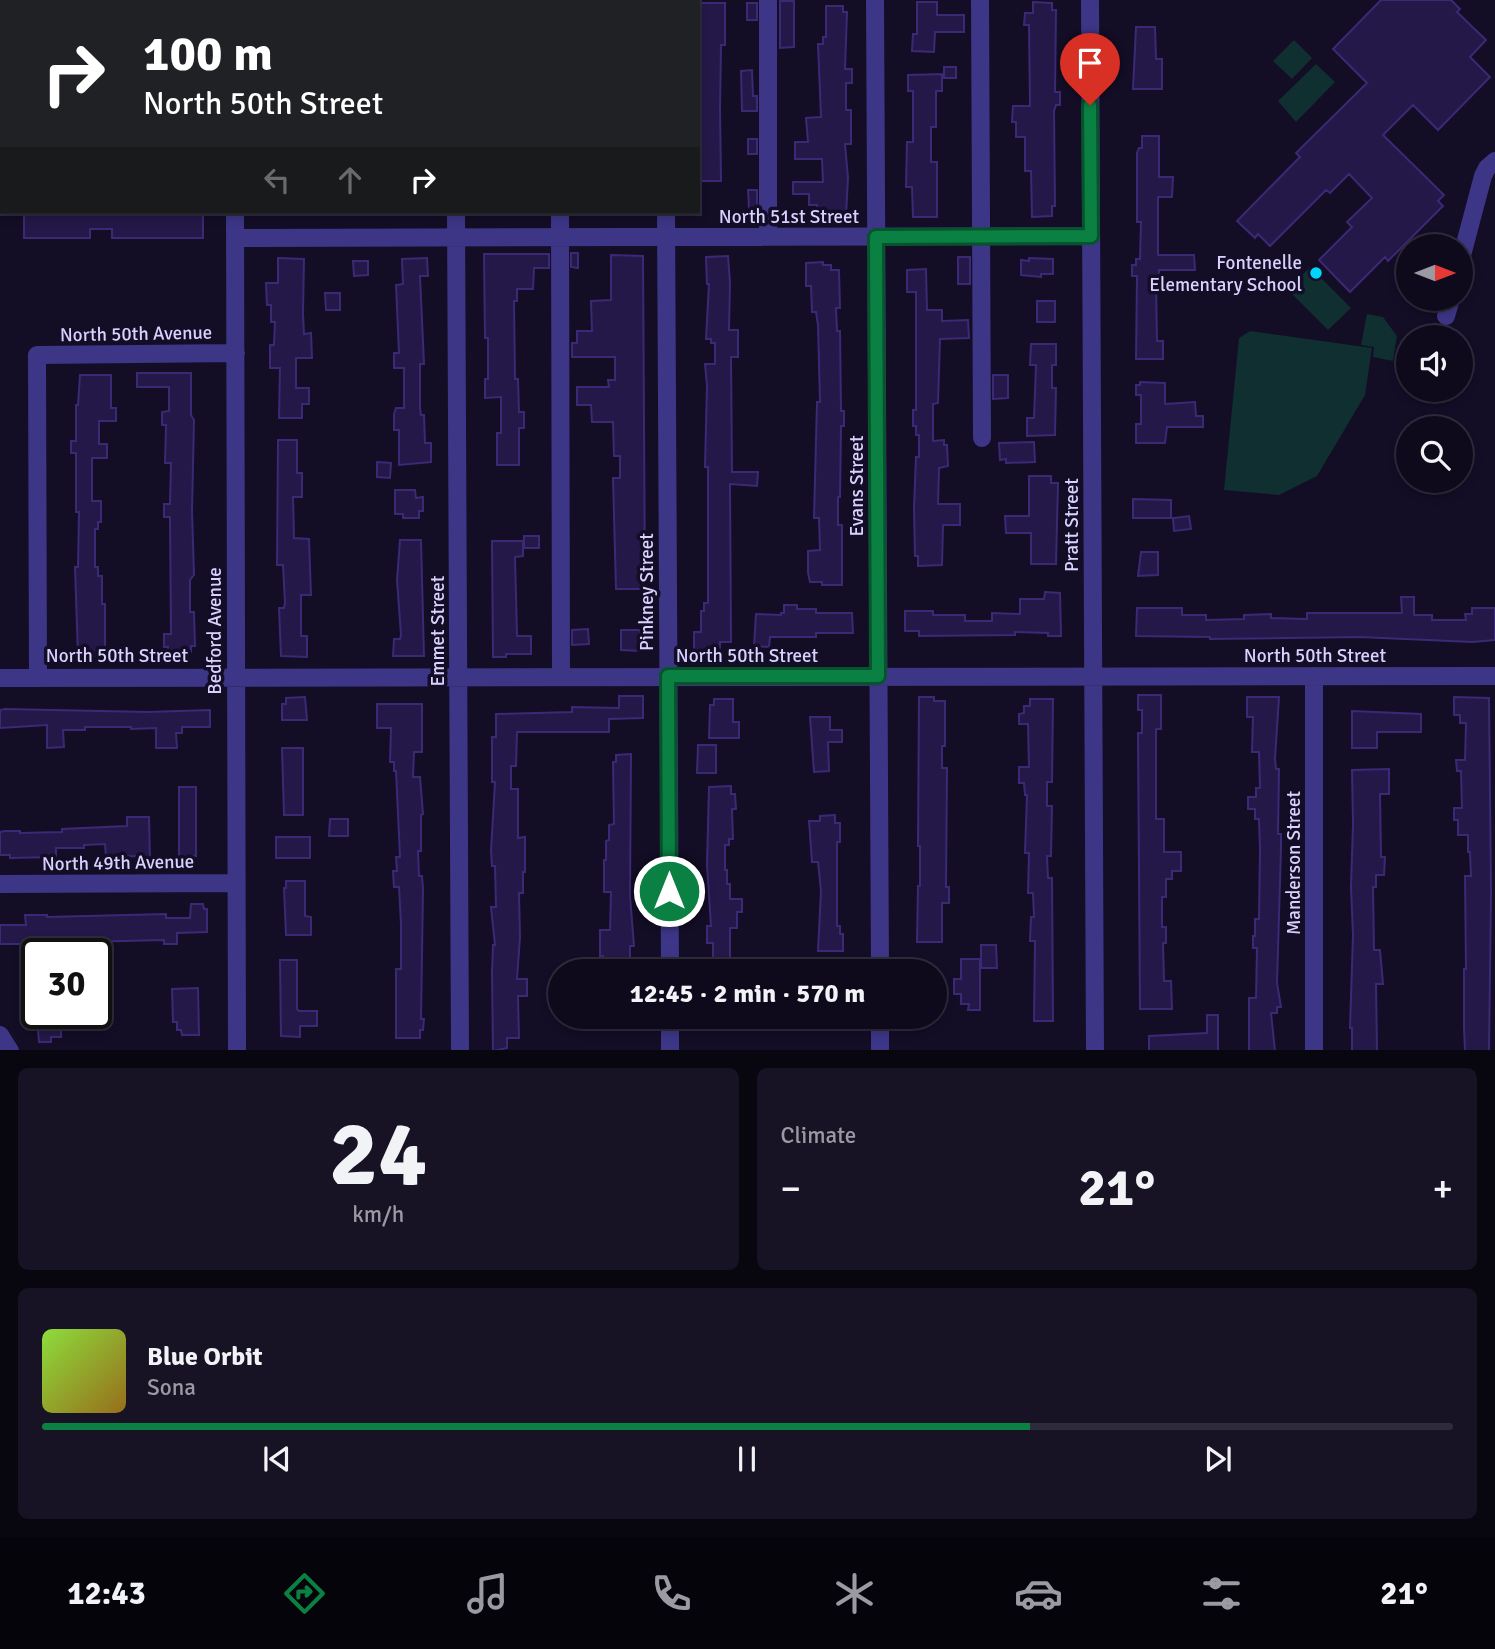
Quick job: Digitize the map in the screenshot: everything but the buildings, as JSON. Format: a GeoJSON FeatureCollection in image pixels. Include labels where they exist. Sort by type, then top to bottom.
{"type":"FeatureCollection","features":[{"type":"Feature","properties":{"kind":"street"},"geometry":{"type":"LineString","coordinates":[[768,0],[768,237]]}},
{"type":"Feature","properties":{"kind":"street","name":"Evans Street"},"geometry":{"type":"LineString","coordinates":[[875,0],[880,959]]}},
{"type":"Feature","properties":{"kind":"street"},"geometry":{"type":"LineString","coordinates":[[980,0],[982,438]]}},
{"type":"Feature","properties":{"kind":"street","name":"Pratt Street"},"geometry":{"type":"LineString","coordinates":[[1090,0],[1095,1050]]}},
{"type":"Feature","properties":{"kind":"street"},"geometry":{"type":"LineString","coordinates":[[1468,234],[1483,176],[1495,161]]}},
{"type":"Feature","properties":{"kind":"street","name":"Bedford Avenue"},"geometry":{"type":"LineString","coordinates":[[235,214],[237,1050]]}},
{"type":"Feature","properties":{"kind":"street","name":"Emmet Street"},"geometry":{"type":"LineString","coordinates":[[456,214],[460,1050]]}},
{"type":"Feature","properties":{"kind":"street"},"geometry":{"type":"LineString","coordinates":[[560,214],[561,677]]}},
{"type":"Feature","properties":{"kind":"street","name":"Pinkney Street"},"geometry":{"type":"LineString","coordinates":[[666,214],[670,959]]}},
{"type":"Feature","properties":{"kind":"street","name":"North 51st Street"},"geometry":{"type":"LineString","coordinates":[[235,238],[1091,236]]}},
{"type":"Feature","properties":{"kind":"street","name":"North 50th Avenue"},"geometry":{"type":"LineString","coordinates":[[38,677],[37,355],[236,354]]}},
{"type":"Feature","properties":{"kind":"street","name":"Manderson Street"},"geometry":{"type":"LineString","coordinates":[[1314,676],[1314,1050]]}},
{"type":"Feature","properties":{"kind":"street","name":"North 50th Street"},"geometry":{"type":"LineString","coordinates":[[0,678],[1495,676]]}},
{"type":"Feature","properties":{"kind":"street","name":"North 49th Avenue"},"geometry":{"type":"LineString","coordinates":[[0,884],[236,883]]}},
{"type":"Feature","properties":{"kind":"street"},"geometry":{"type":"LineString","coordinates":[[670,1029],[670,1050]]}},
{"type":"Feature","properties":{"kind":"street"},"geometry":{"type":"LineString","coordinates":[[880,1029],[880,1050]]}},
{"type":"Feature","properties":{"kind":"street"},"geometry":{"type":"LineString","coordinates":[[0,1035],[9,1050]]}},
{"type":"Feature","properties":{"kind":"green space"},"geometry":{"type":"Polygon","coordinates":[[[1294,40],[1312,58],[1292,79],[1273,61],[1294,40]]]}},
{"type":"Feature","properties":{"kind":"green space"},"geometry":{"type":"Polygon","coordinates":[[[1316,64],[1335,82],[1296,122],[1278,101],[1316,64]]]}},
{"type":"Feature","properties":{"kind":"green space"},"geometry":{"type":"Polygon","coordinates":[[[1310,267],[1351,308],[1328,330],[1288,290],[1310,267]]]}},
{"type":"Feature","properties":{"kind":"green space"},"geometry":{"type":"Polygon","coordinates":[[[1367,314],[1383,317],[1396,335],[1393,361],[1373,357],[1374,347],[1361,345],[1367,314]]]}},
{"type":"Feature","properties":{"kind":"green space"},"geometry":{"type":"Polygon","coordinates":[[[1250,331],[1372,348],[1365,395],[1317,476],[1279,495],[1224,490],[1239,338],[1250,331]]]}},
{"type":"Feature","properties":{"kind":"place","name":"Fontenelle Elementary School"},"geometry":{"type":"Point","coordinates":[1316,273]}},
{"type":"Feature","properties":{"kind":"route"},"geometry":{"type":"LineString","coordinates":[[669,891],[668,676],[878,676],[876,237],[1091,236],[1090,105]]}}]}
